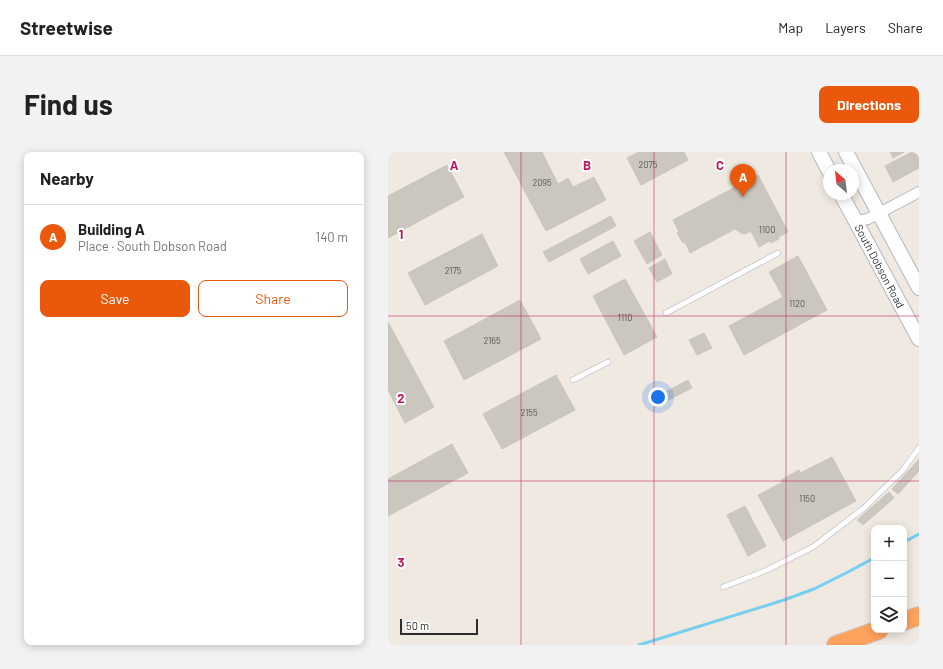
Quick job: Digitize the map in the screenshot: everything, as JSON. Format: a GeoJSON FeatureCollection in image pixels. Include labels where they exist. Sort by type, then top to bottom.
{"type":"FeatureCollection","features":[{"type":"Feature","properties":{"kind":"highway"},"geometry":{"type":"LineString","coordinates":[[907,620],[919,616]]}},
{"type":"Feature","properties":{"kind":"highway"},"geometry":{"type":"LineString","coordinates":[[836,645],[871,633]]}},
{"type":"Feature","properties":{"kind":"main road"},"geometry":{"type":"LineString","coordinates":[[819,152],[825,164]]}},
{"type":"Feature","properties":{"kind":"main road"},"geometry":{"type":"LineString","coordinates":[[846,152],[919,288]]}},
{"type":"Feature","properties":{"kind":"main road","name":"South Dobson Road"},"geometry":{"type":"LineString","coordinates":[[845,200],[919,339]]}},
{"type":"Feature","properties":{"kind":"street"},"geometry":{"type":"LineString","coordinates":[[856,221],[868,219],[919,192]]}},
{"type":"Feature","properties":{"kind":"lane"},"geometry":{"type":"LineString","coordinates":[[666,313],[778,253]]}},
{"type":"Feature","properties":{"kind":"lane"},"geometry":{"type":"LineString","coordinates":[[573,380],[608,362]]}},
{"type":"Feature","properties":{"kind":"lane"},"geometry":{"type":"LineString","coordinates":[[723,587],[765,571],[813,547],[864,508],[902,471],[919,448]]}},
{"type":"Feature","properties":{"kind":"building"},"geometry":{"type":"Polygon","coordinates":[[[504,152],[542,152],[558,184],[568,178],[573,187],[594,177],[606,200],[546,231],[504,152]]]}},
{"type":"Feature","properties":{"kind":"building"},"geometry":{"type":"Polygon","coordinates":[[[639,152],[684,152],[688,160],[641,185],[627,158],[639,152]]]}},
{"type":"Feature","properties":{"kind":"building"},"geometry":{"type":"Polygon","coordinates":[[[890,152],[904,152],[893,158],[890,152]]]}},
{"type":"Feature","properties":{"kind":"building"},"geometry":{"type":"Polygon","coordinates":[[[912,152],[919,152],[919,168],[893,182],[885,166],[912,152]]]}},
{"type":"Feature","properties":{"kind":"building"},"geometry":{"type":"Polygon","coordinates":[[[447,165],[464,197],[388,238],[388,196],[447,165]]]}},
{"type":"Feature","properties":{"kind":"building"},"geometry":{"type":"Polygon","coordinates":[[[758,175],[788,232],[778,237],[779,239],[771,243],[770,241],[759,247],[751,231],[745,234],[735,229],[690,253],[685,242],[683,243],[677,233],[679,232],[673,220],[758,175]]]}},
{"type":"Feature","properties":{"kind":"building"},"geometry":{"type":"Polygon","coordinates":[[[611,216],[616,226],[549,262],[543,252],[611,216]]]}},
{"type":"Feature","properties":{"kind":"building"},"geometry":{"type":"Polygon","coordinates":[[[650,232],[662,255],[647,264],[634,241],[650,232]]]}},
{"type":"Feature","properties":{"kind":"building"},"geometry":{"type":"Polygon","coordinates":[[[482,234],[498,266],[425,305],[408,273],[482,234]]]}},
{"type":"Feature","properties":{"kind":"building"},"geometry":{"type":"Polygon","coordinates":[[[613,241],[621,256],[588,274],[580,259],[613,241]]]}},
{"type":"Feature","properties":{"kind":"building"},"geometry":{"type":"Polygon","coordinates":[[[798,256],[827,310],[744,355],[729,326],[783,297],[769,272],[798,256]]]}},
{"type":"Feature","properties":{"kind":"building"},"geometry":{"type":"Polygon","coordinates":[[[665,259],[672,274],[657,282],[649,268],[665,259]]]}},
{"type":"Feature","properties":{"kind":"building"},"geometry":{"type":"Polygon","coordinates":[[[625,279],[657,337],[624,355],[593,296],[625,279]]]}},
{"type":"Feature","properties":{"kind":"building"},"geometry":{"type":"Polygon","coordinates":[[[520,300],[541,339],[464,380],[444,341],[520,300]]]}},
{"type":"Feature","properties":{"kind":"building"},"geometry":{"type":"Polygon","coordinates":[[[388,322],[434,407],[405,423],[388,390],[388,322]]]}},
{"type":"Feature","properties":{"kind":"building"},"geometry":{"type":"Polygon","coordinates":[[[704,333],[712,348],[697,355],[689,340],[704,333]]]}},
{"type":"Feature","properties":{"kind":"building"},"geometry":{"type":"Polygon","coordinates":[[[556,375],[575,410],[502,449],[483,414],[556,375]]]}},
{"type":"Feature","properties":{"kind":"building"},"geometry":{"type":"Polygon","coordinates":[[[688,380],[692,388],[655,407],[651,400],[688,380]]]}},
{"type":"Feature","properties":{"kind":"building"},"geometry":{"type":"Polygon","coordinates":[[[452,444],[468,473],[388,516],[388,479],[452,444]]]}},
{"type":"Feature","properties":{"kind":"building"},"geometry":{"type":"Polygon","coordinates":[[[832,457],[856,501],[783,541],[758,495],[783,482],[781,480],[799,470],[800,473],[832,457]]]}},
{"type":"Feature","properties":{"kind":"building"},"geometry":{"type":"Polygon","coordinates":[[[919,459],[919,471],[898,494],[892,489],[919,459]]]}},
{"type":"Feature","properties":{"kind":"building"},"geometry":{"type":"Polygon","coordinates":[[[889,492],[894,498],[863,525],[857,520],[889,492]]]}},
{"type":"Feature","properties":{"kind":"building"},"geometry":{"type":"Polygon","coordinates":[[[745,506],[766,546],[748,556],[727,515],[745,506]]]}},
{"type":"Feature","properties":{"kind":"waterway"},"geometry":{"type":"LineString","coordinates":[[907,540],[919,534]]}},
{"type":"Feature","properties":{"kind":"waterway"},"geometry":{"type":"LineString","coordinates":[[639,645],[784,600],[814,589],[871,560]]}},
{"type":"Feature","properties":{"kind":"place","name":"Building A"},"geometry":{"type":"Point","coordinates":[743,197]}}]}
